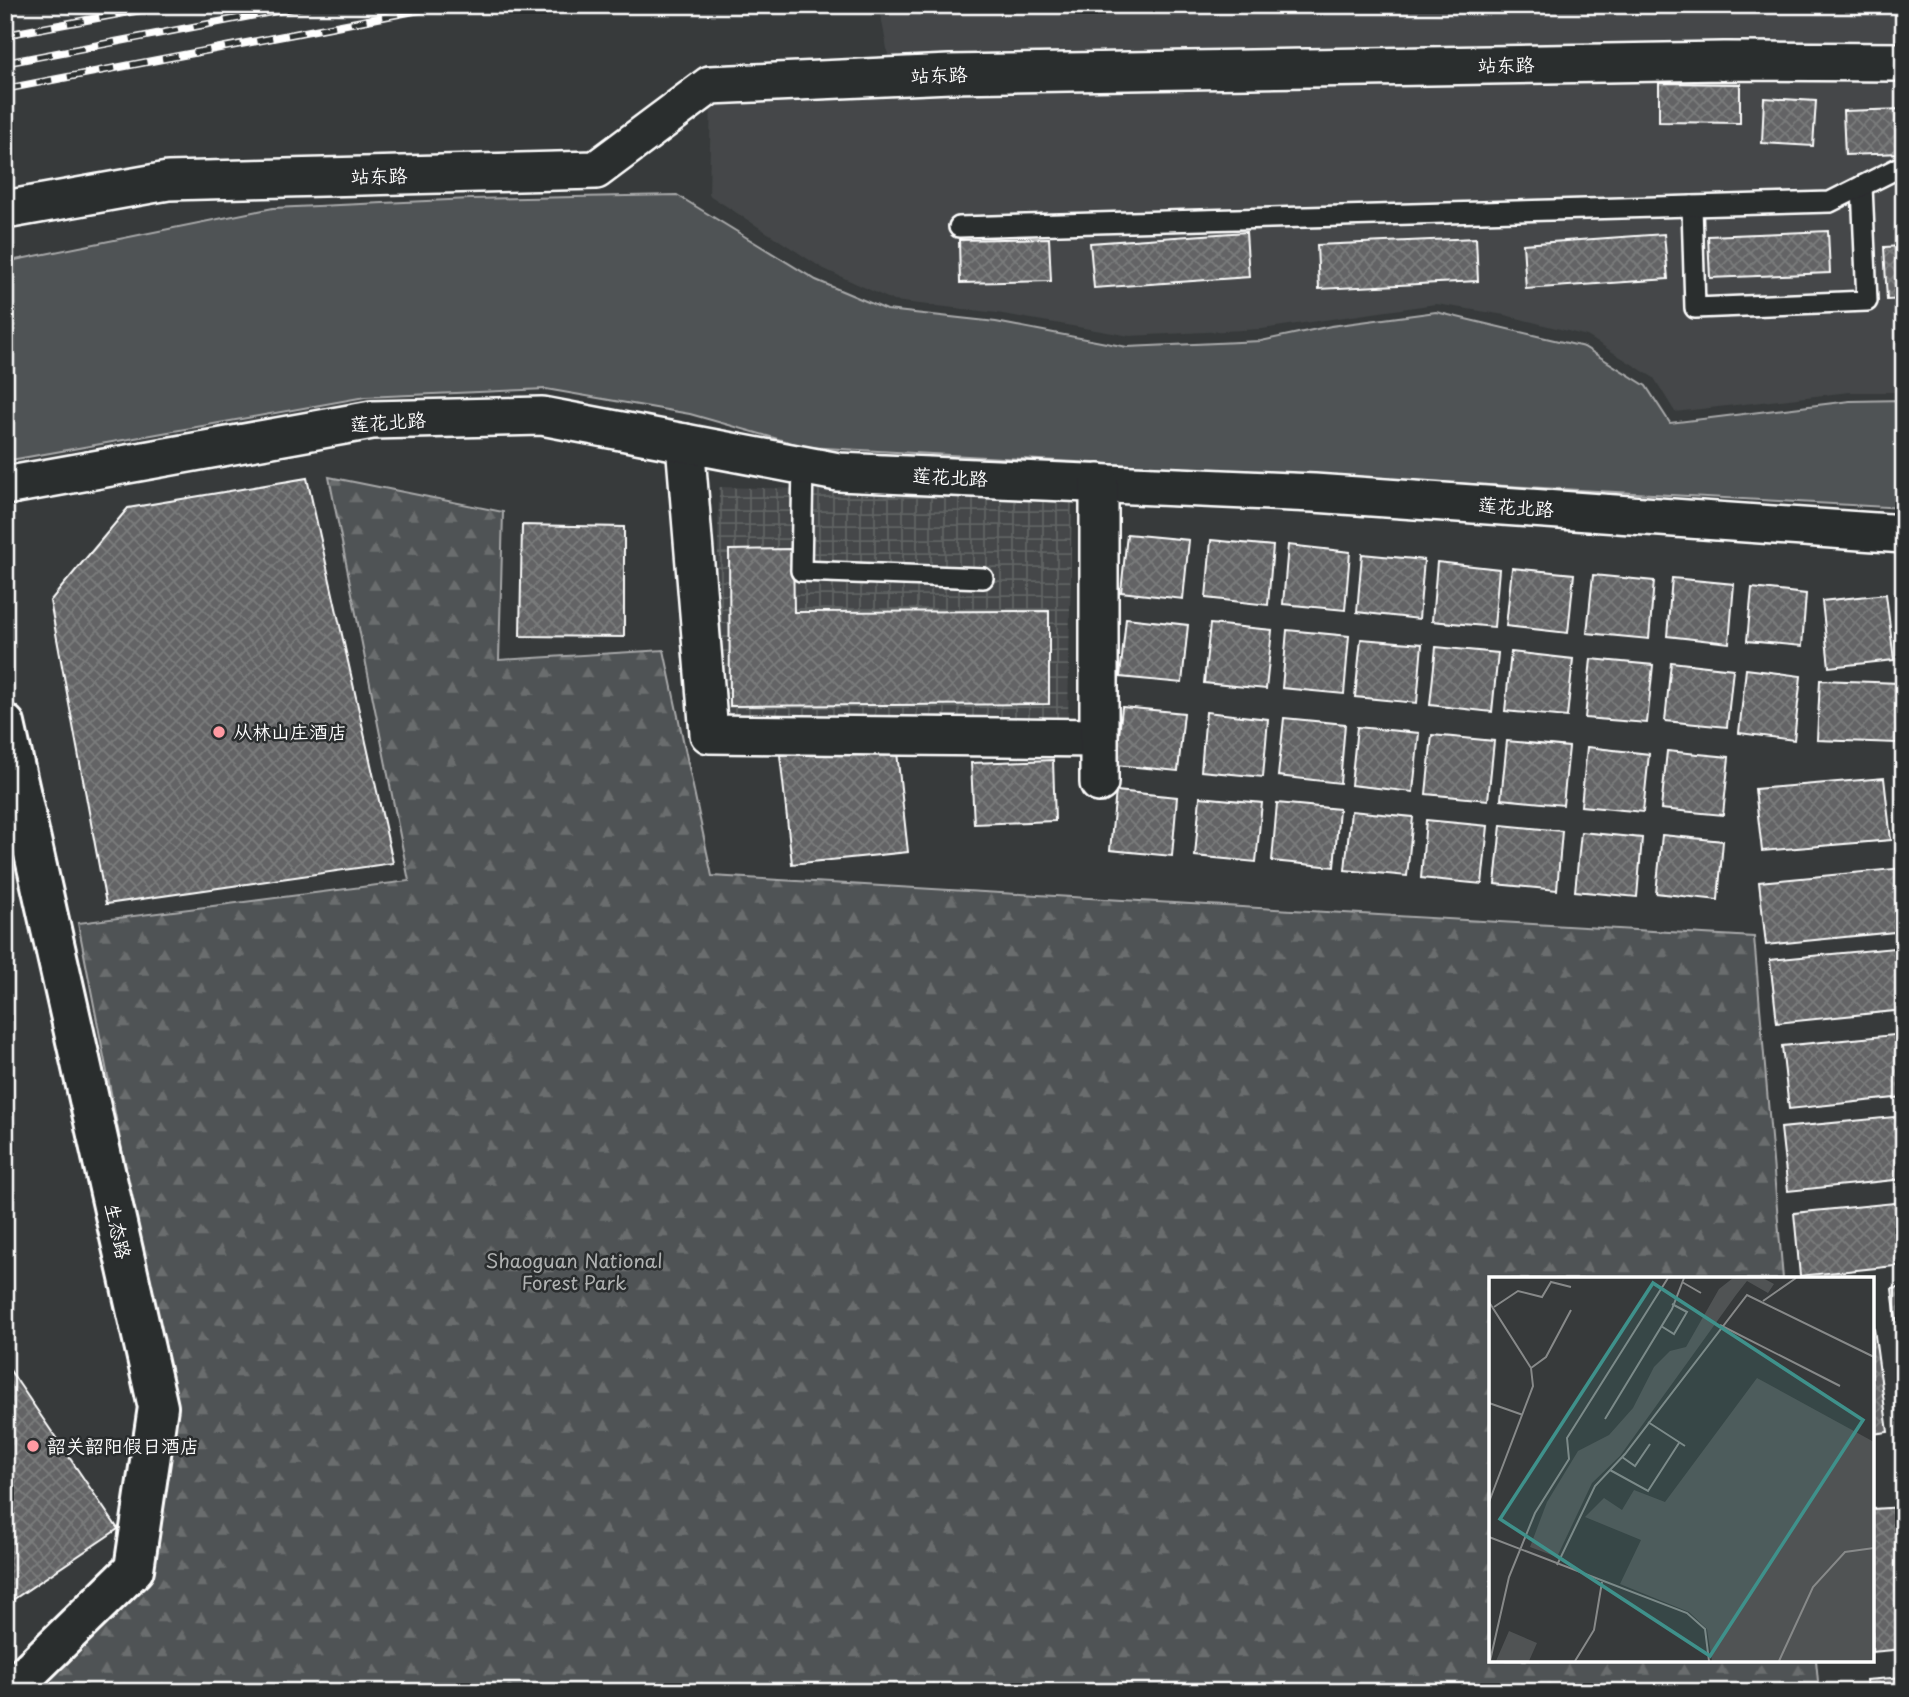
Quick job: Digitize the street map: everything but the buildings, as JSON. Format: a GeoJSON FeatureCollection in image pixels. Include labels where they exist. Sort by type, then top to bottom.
{"type":"FeatureCollection","features":[{"type":"Feature","properties":{"kind":"street","name":"站东路"},"geometry":{"type":"LineString","coordinates":[[5,210],[168,181],[596,170],[710,85],[950,74],[1724,61],[1904,62]]}},
{"type":"Feature","properties":{"kind":"street","name":"莲花北路"},"geometry":{"type":"LineString","coordinates":[[5,486],[372,420],[542,416],[838,472],[1314,493],[1904,534]]}},
{"type":"Feature","properties":{"kind":"street"},"geometry":{"type":"LineString","coordinates":[[685,443],[709,734],[1098,738]]}},
{"type":"Feature","properties":{"kind":"street"},"geometry":{"type":"LineString","coordinates":[[1098,783],[1099,483]]}},
{"type":"Feature","properties":{"kind":"street","name":"生态路"},"geometry":{"type":"LineString","coordinates":[[5,724],[15,814],[158,1407],[134,1569],[8,1692]]}},
{"type":"Feature","properties":{"kind":"lane"},"geometry":{"type":"LineString","coordinates":[[959,227],[1830,202],[1904,165]]}},
{"type":"Feature","properties":{"kind":"lane"},"geometry":{"type":"LineString","coordinates":[[1692,206],[1695,308],[1867,301],[1862,186]]}},
{"type":"Feature","properties":{"kind":"lane"},"geometry":{"type":"LineString","coordinates":[[803,465],[801,571],[983,578]]}},
{"type":"Feature","properties":{"kind":"shaded area"},"geometry":{"type":"Polygon","coordinates":[[[879,5],[1904,5],[1904,57],[891,71],[879,5]]]}},
{"type":"Feature","properties":{"kind":"shaded area"},"geometry":{"type":"Polygon","coordinates":[[[1904,66],[1904,392],[1850,392],[1675,412],[1654,378],[1587,336],[1505,315],[1436,304],[1262,329],[1130,336],[997,313],[894,301],[822,268],[709,195],[711,93],[1904,66]]]}},
{"type":"Feature","properties":{"kind":"shaded area"},"geometry":{"type":"Polygon","coordinates":[[[719,487],[1072,495],[1068,724],[715,716],[719,487]]]}},
{"type":"Feature","properties":{"kind":"green space"},"geometry":{"type":"Polygon","coordinates":[[[677,195],[816,280],[887,310],[996,322],[1127,347],[1261,341],[1331,326],[1436,312],[1584,347],[1646,386],[1670,423],[1850,401],[1904,400],[1904,508],[806,447],[690,414],[546,389],[365,397],[5,461],[5,262],[273,208],[471,199],[677,195]]]}},
{"type":"Feature","properties":{"kind":"green space","name":"Shaoguan National Forest Park"},"geometry":{"type":"Polygon","coordinates":[[[329,477],[503,512],[499,660],[664,650],[712,876],[1754,937],[1783,1277],[1489,1277],[1489,1662],[1816,1662],[1819,1692],[32,1692],[147,1582],[174,1417],[78,923],[409,881],[329,477]]]}},
{"type":"Feature","properties":{"kind":"railway"},"geometry":{"type":"LineString","coordinates":[[5,35],[168,5]]}},
{"type":"Feature","properties":{"kind":"railway"},"geometry":{"type":"LineString","coordinates":[[5,63],[308,5]]}},
{"type":"Feature","properties":{"kind":"railway"},"geometry":{"type":"LineString","coordinates":[[5,89],[446,5]]}},
{"type":"Feature","properties":{"kind":"place","name":"从林山庄酒店"},"geometry":{"type":"Point","coordinates":[219,732]}},
{"type":"Feature","properties":{"kind":"place","name":"韶关韶阳假日酒店"},"geometry":{"type":"Point","coordinates":[33,1446]}}]}
